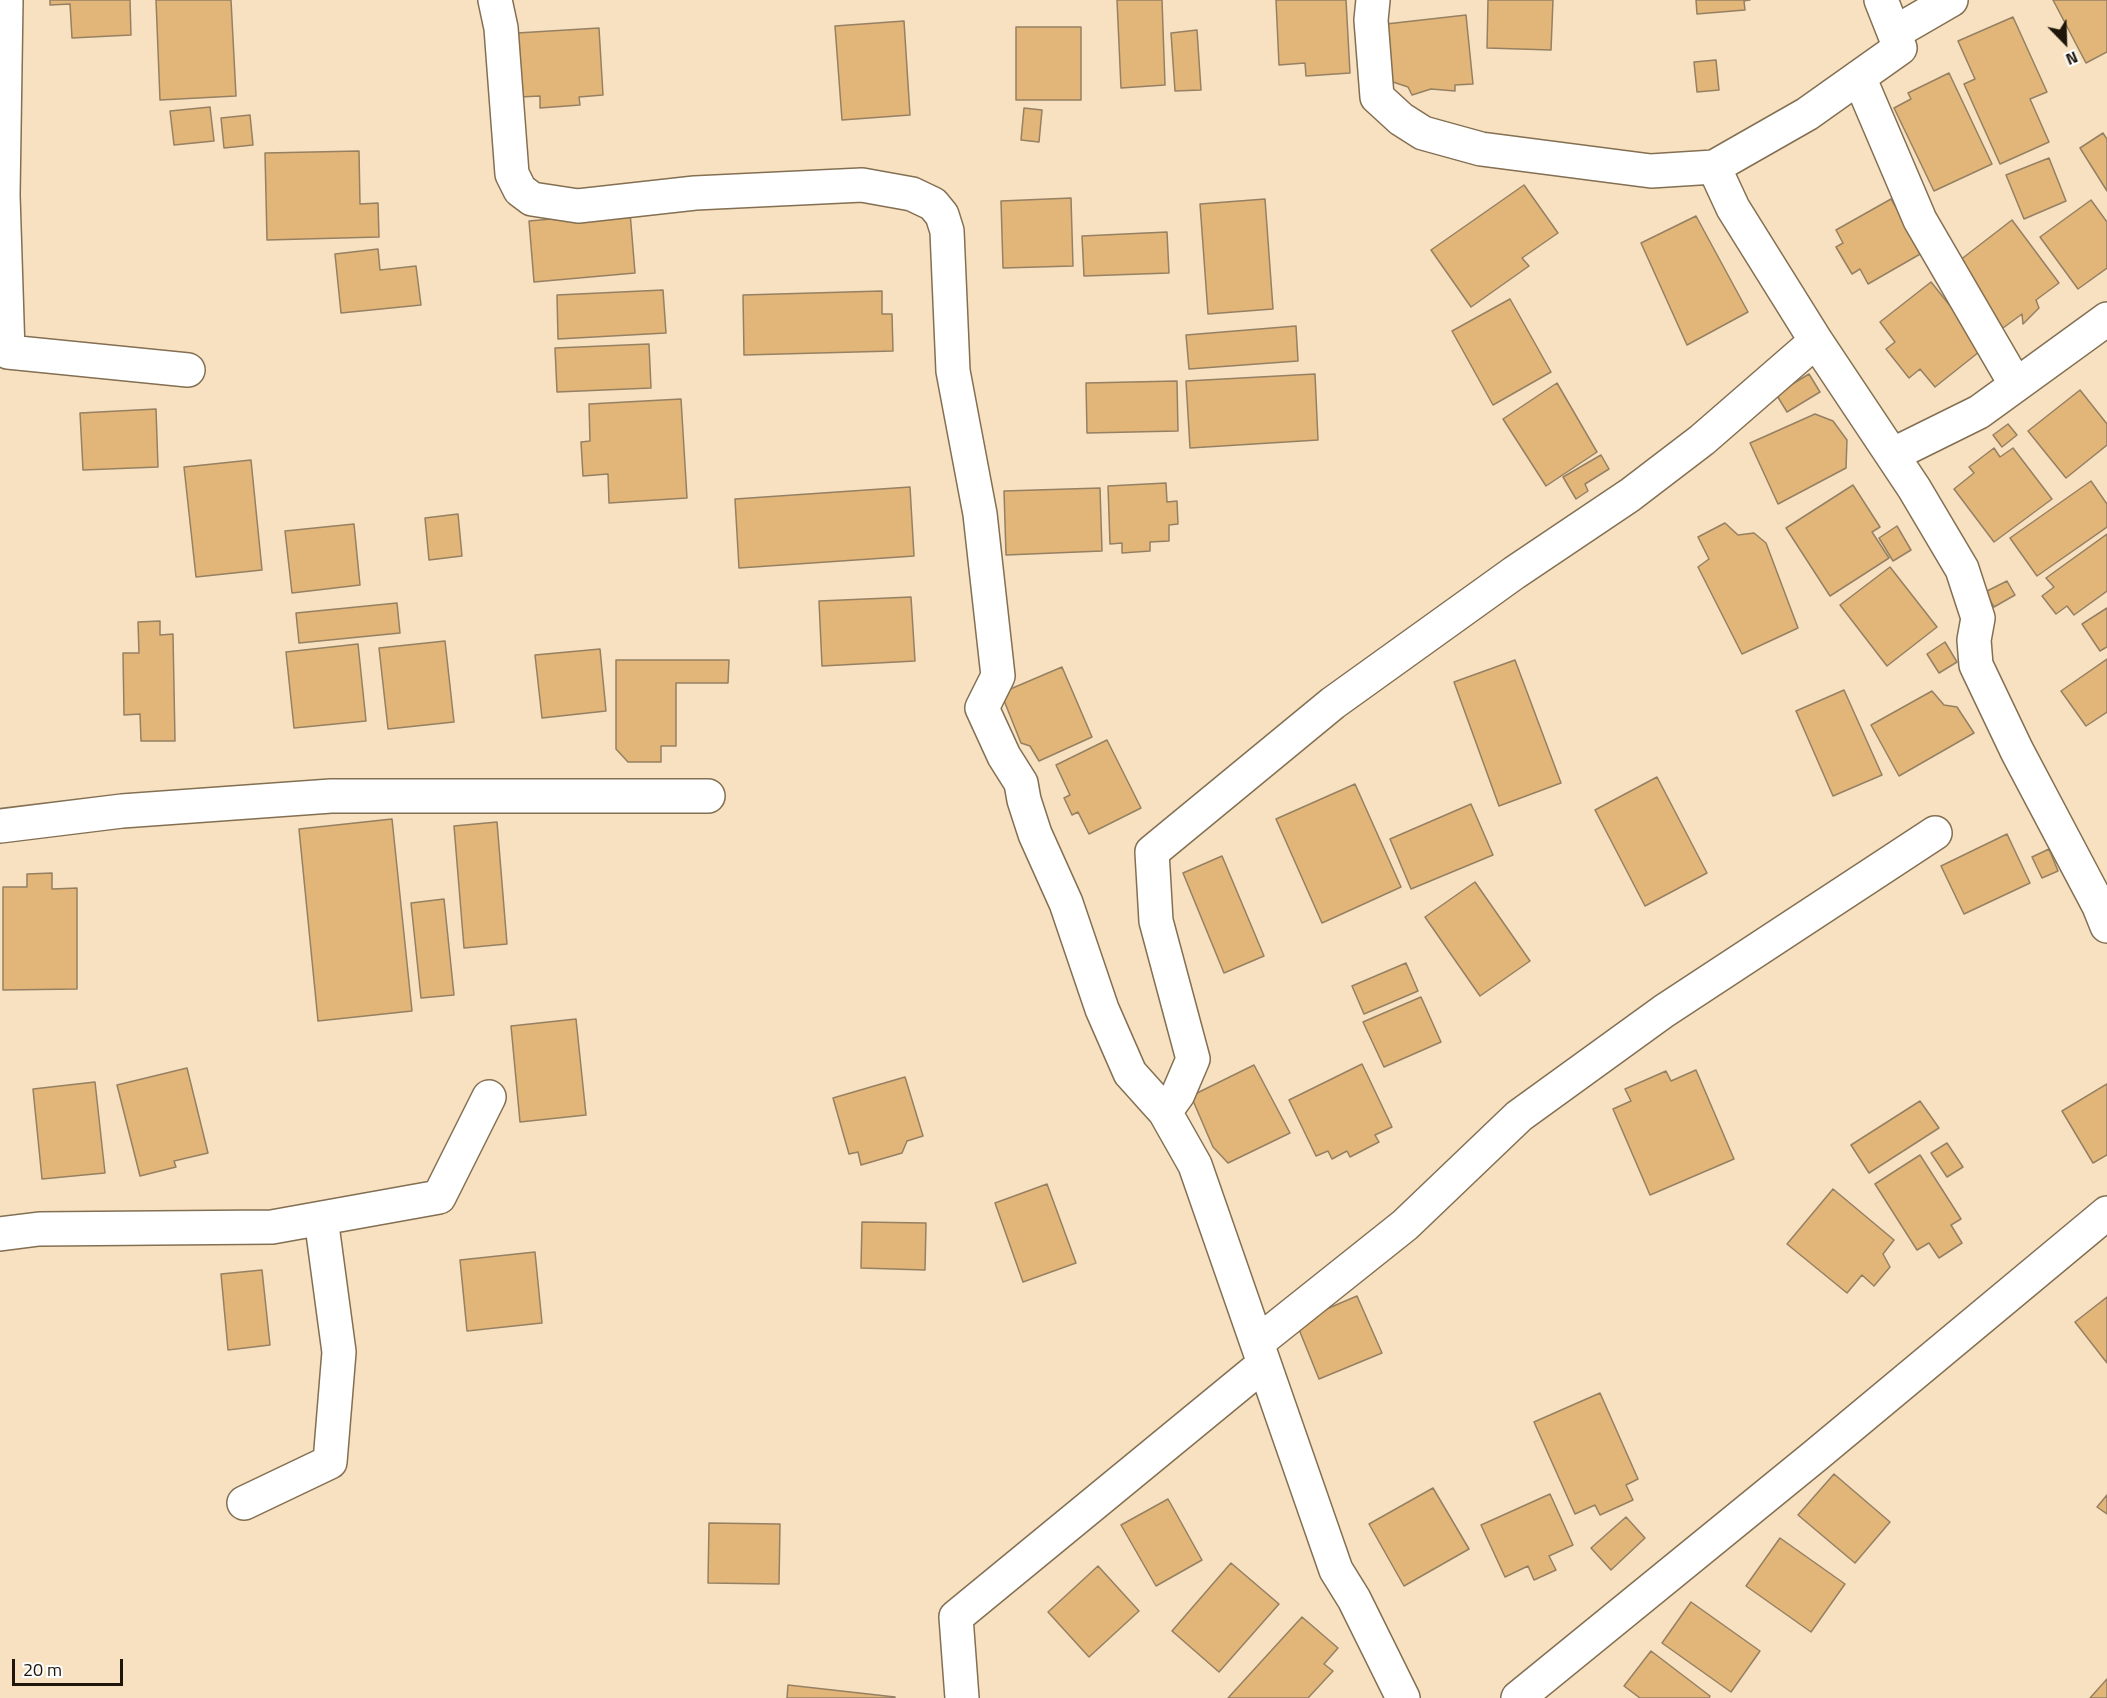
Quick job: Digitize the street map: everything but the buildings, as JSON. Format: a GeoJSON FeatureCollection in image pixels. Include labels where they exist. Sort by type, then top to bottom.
{"type":"FeatureCollection","features":[{"type":"Feature","properties":{"kind":"street"},"geometry":{"type":"LineString","coordinates":[[6,0],[3,195],[8,352],[188,370]]}},
{"type":"Feature","properties":{"kind":"street"},"geometry":{"type":"LineString","coordinates":[[495,0],[501,28],[512,174],[520,190],[532,199],[578,206],[695,193],[862,185],[912,194],[933,204],[942,215],[947,231],[953,371],[980,514],[998,676],[982,708],[1004,756],[1021,783],[1035,834],[1066,903],[1102,1009],[1130,1073],[1165,1112],[1195,1165],[1336,1570],[1354,1599],[1403,1698]]}},
{"type":"Feature","properties":{"kind":"street"},"geometry":{"type":"LineString","coordinates":[[1373,0],[1372,45],[1377,97],[1401,119],[1423,134],[1481,149],[1651,171],[1714,166],[1807,114],[1900,48],[1881,0]]}},
{"type":"Feature","properties":{"kind":"street"},"geometry":{"type":"LineString","coordinates":[[1894,33],[1951,0]]}},
{"type":"Feature","properties":{"kind":"street"},"geometry":{"type":"LineString","coordinates":[[1859,77],[1920,220],[2016,385]]}},
{"type":"Feature","properties":{"kind":"street"},"geometry":{"type":"LineString","coordinates":[[1714,166],[1733,208],[1816,340],[1914,488],[1962,569],[1978,618],[1974,640],[1976,665],[2017,751],[2099,906],[2107,926]]}},
{"type":"Feature","properties":{"kind":"street"},"geometry":{"type":"LineString","coordinates":[[1892,455],[1979,412],[2107,319]]}},
{"type":"Feature","properties":{"kind":"street"},"geometry":{"type":"LineString","coordinates":[[1165,1112],[1178,1094],[1193,1059],[1156,921],[1152,852],[1333,703],[1514,573],[1630,495],[1702,440],[1816,340]]}},
{"type":"Feature","properties":{"kind":"street"},"geometry":{"type":"LineString","coordinates":[[0,826],[122,811],[331,796],[708,796]]}},
{"type":"Feature","properties":{"kind":"street"},"geometry":{"type":"LineString","coordinates":[[962,1698],[956,1617],[1260,1354],[1405,1225],[1519,1116],[1664,1011],[1935,833]]}},
{"type":"Feature","properties":{"kind":"street"},"geometry":{"type":"LineString","coordinates":[[0,1234],[39,1229],[272,1227],[439,1197],[489,1097]]}},
{"type":"Feature","properties":{"kind":"street"},"geometry":{"type":"LineString","coordinates":[[1518,1698],[2107,1213]]}},
{"type":"Feature","properties":{"kind":"street"},"geometry":{"type":"LineString","coordinates":[[244,1503],[330,1462],[339,1352],[321,1218]]}}]}
